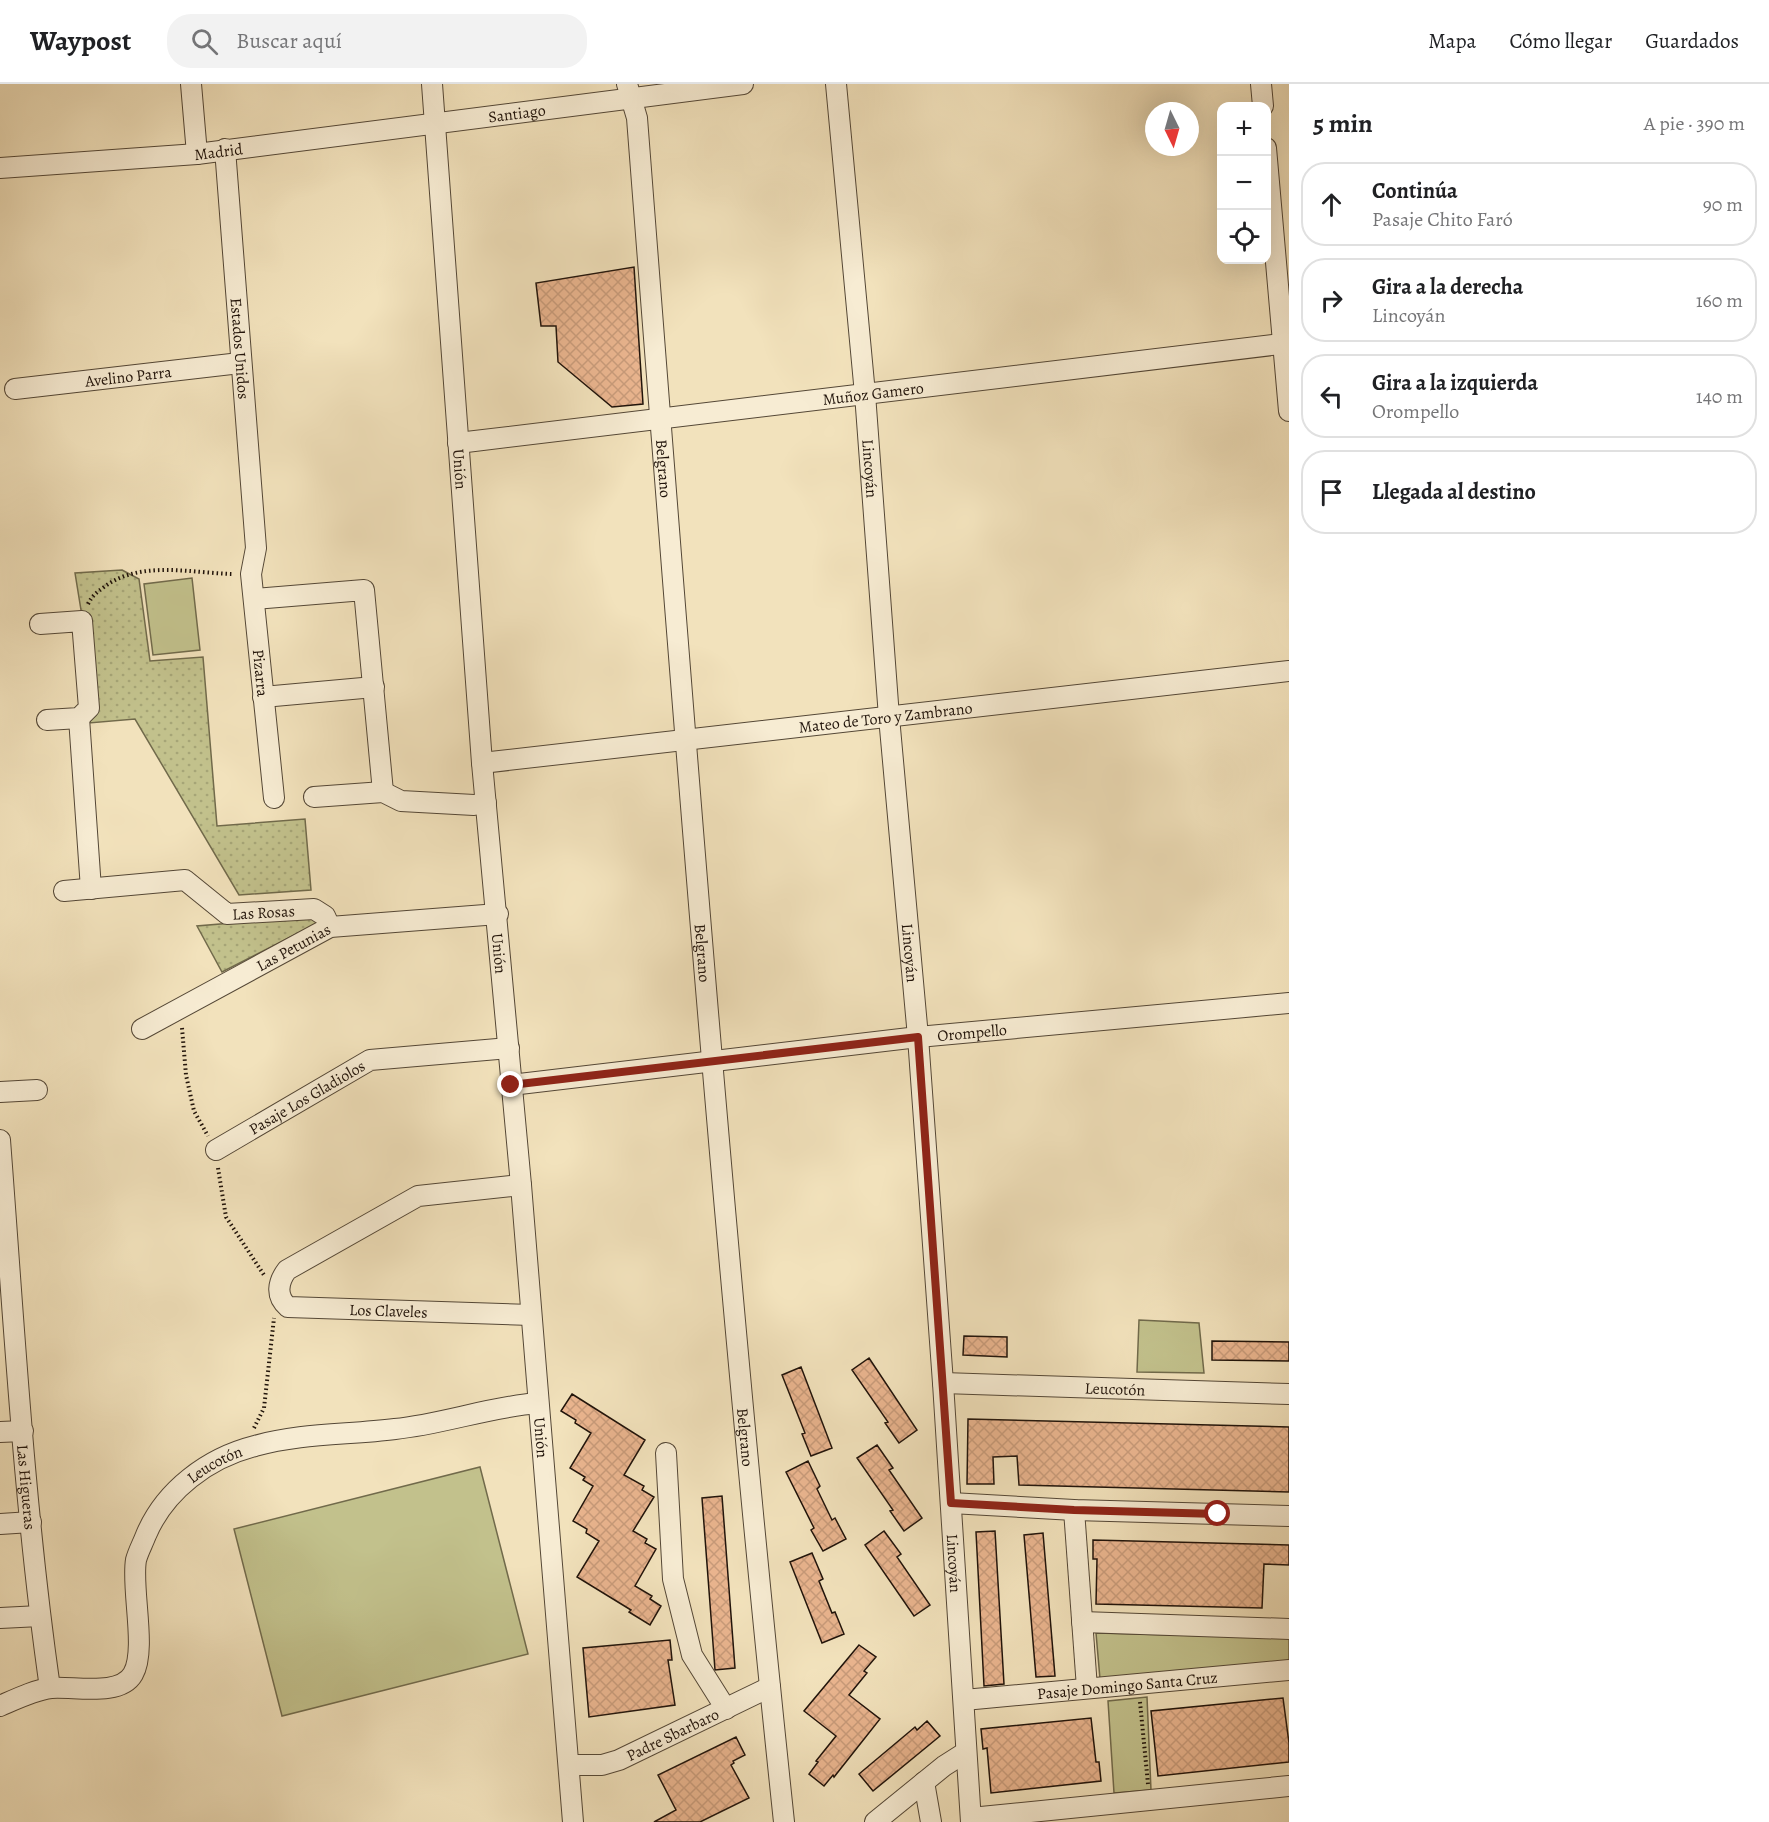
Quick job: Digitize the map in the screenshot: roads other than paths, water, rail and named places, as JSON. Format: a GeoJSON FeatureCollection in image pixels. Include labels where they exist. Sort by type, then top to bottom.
{"type":"FeatureCollection","features":[{"type":"Feature","properties":{"kind":"street"},"geometry":{"type":"LineString","coordinates":[[191,84],[197,153]]}},
{"type":"Feature","properties":{"kind":"street","name":"Unión"},"geometry":{"type":"LineString","coordinates":[[432,84],[482,763],[498,914],[573,1822]]}},
{"type":"Feature","properties":{"kind":"street","name":"Santiago"},"geometry":{"type":"LineString","coordinates":[[435,123],[629,91],[736,84]]}},
{"type":"Feature","properties":{"kind":"street","name":"Lincoyán"},"geometry":{"type":"LineString","coordinates":[[836,84],[865,394],[889,717],[918,1037],[971,1820]]}},
{"type":"Feature","properties":{"kind":"street"},"geometry":{"type":"LineString","coordinates":[[1261,84],[1263,102]]}},
{"type":"Feature","properties":{"kind":"street","name":"Belgrano"},"geometry":{"type":"LineString","coordinates":[[629,91],[637,118],[685,740],[784,1822]]}},
{"type":"Feature","properties":{"kind":"street","name":"Madrid"},"geometry":{"type":"LineString","coordinates":[[0,164],[197,153],[435,123]]}},
{"type":"Feature","properties":{"kind":"street","name":"Estados Unidos"},"geometry":{"type":"LineString","coordinates":[[225,149],[256,548]]}},
{"type":"Feature","properties":{"kind":"street"},"geometry":{"type":"LineString","coordinates":[[1267,156],[1286,343],[1289,411]]}},
{"type":"Feature","properties":{"kind":"street","name":"Muñoz Gamero"},"geometry":{"type":"LineString","coordinates":[[458,443],[1286,343]]}},
{"type":"Feature","properties":{"kind":"street","name":"Avelino Parra"},"geometry":{"type":"LineString","coordinates":[[15,389],[240,363]]}},
{"type":"Feature","properties":{"kind":"street","name":"Pizarra"},"geometry":{"type":"LineString","coordinates":[[256,548],[252,574],[274,798]]}},
{"type":"Feature","properties":{"kind":"street"},"geometry":{"type":"LineString","coordinates":[[254,599],[364,590],[383,792]]}},
{"type":"Feature","properties":{"kind":"street"},"geometry":{"type":"LineString","coordinates":[[40,624],[82,621],[89,708],[79,718],[47,720]]}},
{"type":"Feature","properties":{"kind":"street","name":"Mateo de Toro y Zambrano"},"geometry":{"type":"LineString","coordinates":[[482,763],[1289,671]]}},
{"type":"Feature","properties":{"kind":"street"},"geometry":{"type":"LineString","coordinates":[[263,697],[374,687]]}},
{"type":"Feature","properties":{"kind":"street"},"geometry":{"type":"LineString","coordinates":[[79,718],[91,889]]}},
{"type":"Feature","properties":{"kind":"street"},"geometry":{"type":"LineString","coordinates":[[314,797],[383,792],[400,801],[474,805],[486,803]]}},
{"type":"Feature","properties":{"kind":"street","name":"Las Rosas"},"geometry":{"type":"LineString","coordinates":[[64,891],[185,880],[227,914],[314,909],[326,916],[330,927]]}},
{"type":"Feature","properties":{"kind":"street","name":"Las Petunias"},"geometry":{"type":"LineString","coordinates":[[142,1029],[330,927],[498,914]]}},
{"type":"Feature","properties":{"kind":"street","name":"Orompello"},"geometry":{"type":"LineString","coordinates":[[511,1085],[713,1063],[918,1037],[1289,1003]]}},
{"type":"Feature","properties":{"kind":"street","name":"Pasaje Los Gladiolos"},"geometry":{"type":"LineString","coordinates":[[216,1150],[370,1060],[509,1048]]}},
{"type":"Feature","properties":{"kind":"street"},"geometry":{"type":"LineString","coordinates":[[0,1092],[37,1090]]}},
{"type":"Feature","properties":{"kind":"street","name":"Las Higueras"},"geometry":{"type":"LineString","coordinates":[[0,1140],[23,1431],[40,1616],[50,1688]]}},
{"type":"Feature","properties":{"kind":"street","name":"Los Claveles"},"geometry":{"type":"LineString","coordinates":[[521,1185],[418,1196],[286,1270],[279,1280],[279,1291],[281,1302],[288,1307],[531,1315]]}},
{"type":"Feature","properties":{"kind":"street","name":"Leucotón"},"geometry":{"type":"LineString","coordinates":[[943,1383],[1289,1395]]}},
{"type":"Feature","properties":{"kind":"street","name":"Leucotón"},"geometry":{"type":"LineString","coordinates":[[0,1706],[50,1688],[107,1688],[121,1684],[133,1674],[139,1652],[136,1561],[150,1526],[164,1503],[187,1479],[221,1458],[255,1446],[319,1436],[396,1429],[512,1405],[538,1403]]}},
{"type":"Feature","properties":{"kind":"street"},"geometry":{"type":"LineString","coordinates":[[0,1432],[23,1431]]}},
{"type":"Feature","properties":{"kind":"street"},"geometry":{"type":"LineString","coordinates":[[666,1452],[673,1578],[692,1655],[710,1687],[726,1708]]}},
{"type":"Feature","properties":{"kind":"street"},"geometry":{"type":"LineString","coordinates":[[951,1503],[1074,1510],[1289,1516]]}},
{"type":"Feature","properties":{"kind":"street"},"geometry":{"type":"LineString","coordinates":[[1074,1510],[1087,1688]]}},
{"type":"Feature","properties":{"kind":"street"},"geometry":{"type":"LineString","coordinates":[[0,1524],[32,1522]]}},
{"type":"Feature","properties":{"kind":"street"},"geometry":{"type":"LineString","coordinates":[[0,1618],[40,1616]]}},
{"type":"Feature","properties":{"kind":"street"},"geometry":{"type":"LineString","coordinates":[[1082,1622],[1289,1629]]}},
{"type":"Feature","properties":{"kind":"street","name":"Pasaje Domingo Santa Cruz"},"geometry":{"type":"LineString","coordinates":[[964,1700],[1289,1670]]}},
{"type":"Feature","properties":{"kind":"street","name":"Padre Sbarbaro"},"geometry":{"type":"LineString","coordinates":[[569,1766],[602,1765],[619,1760],[770,1687]]}},
{"type":"Feature","properties":{"kind":"street"},"geometry":{"type":"LineString","coordinates":[[875,1822],[944,1766],[966,1752]]}},
{"type":"Feature","properties":{"kind":"street"},"geometry":{"type":"LineString","coordinates":[[924,1782],[931,1822]]}},
{"type":"Feature","properties":{"kind":"street"},"geometry":{"type":"LineString","coordinates":[[971,1820],[1289,1786]]}}]}
